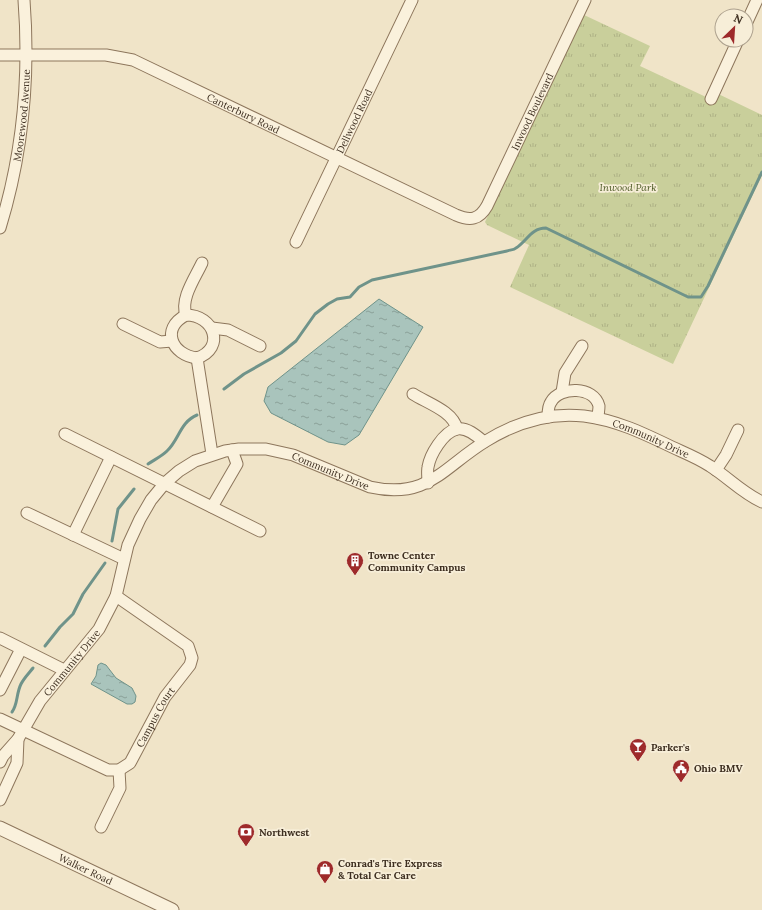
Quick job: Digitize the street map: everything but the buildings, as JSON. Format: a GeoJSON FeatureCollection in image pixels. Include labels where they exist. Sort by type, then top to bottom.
{"type":"FeatureCollection","features":[{"type":"Feature","properties":{"kind":"street","name":"Moorewood Avenue"},"geometry":{"type":"LineString","coordinates":[[0,228],[12,187],[24,112],[27,55],[24,0]]}},
{"type":"Feature","properties":{"kind":"street","name":"Dellwood Road"},"geometry":{"type":"LineString","coordinates":[[296,242],[412,0]]}},
{"type":"Feature","properties":{"kind":"street","name":"Inwood Boulevard"},"geometry":{"type":"LineString","coordinates":[[475,219],[482,214],[487,206],[585,0]]}},
{"type":"Feature","properties":{"kind":"street"},"geometry":{"type":"LineString","coordinates":[[711,99],[734,48]]}},
{"type":"Feature","properties":{"kind":"street","name":"Canterbury Road"},"geometry":{"type":"LineString","coordinates":[[0,55],[106,55],[133,60],[456,215],[467,219],[475,219]]}},
{"type":"Feature","properties":{"kind":"street"},"geometry":{"type":"LineString","coordinates":[[186,315],[184,310],[185,299],[202,264]]}},
{"type":"Feature","properties":{"kind":"street"},"geometry":{"type":"LineString","coordinates":[[186,315],[200,317],[212,328],[214,335],[211,347],[207,353],[197,358],[182,352],[172,341],[171,332],[174,325],[179,319],[186,315]]}},
{"type":"Feature","properties":{"kind":"street"},"geometry":{"type":"LineString","coordinates":[[123,324],[160,342],[172,341]]}},
{"type":"Feature","properties":{"kind":"street"},"geometry":{"type":"LineString","coordinates":[[212,328],[228,330],[260,346]]}},
{"type":"Feature","properties":{"kind":"street"},"geometry":{"type":"LineString","coordinates":[[562,392],[565,374],[582,346]]}},
{"type":"Feature","properties":{"kind":"street"},"geometry":{"type":"LineString","coordinates":[[197,358],[212,454]]}},
{"type":"Feature","properties":{"kind":"street"},"geometry":{"type":"LineString","coordinates":[[548,417],[551,402],[562,392],[575,390],[589,394],[597,403],[598,418]]}},
{"type":"Feature","properties":{"kind":"street"},"geometry":{"type":"LineString","coordinates":[[413,394],[451,417],[455,422],[457,429]]}},
{"type":"Feature","properties":{"kind":"street","name":"Community Drive"},"geometry":{"type":"LineString","coordinates":[[0,762],[20,734],[40,701],[99,629],[116,596],[124,559],[140,519],[151,500],[165,483],[190,464],[212,454],[232,450],[266,449],[293,455],[363,484],[382,490],[409,489],[428,483],[484,442],[507,429],[532,420],[548,417],[583,416],[598,418],[633,428],[701,460],[716,470],[738,489],[762,502]]}},
{"type":"Feature","properties":{"kind":"street"},"geometry":{"type":"LineString","coordinates":[[428,483],[428,468],[430,461],[443,438],[457,429],[470,432],[484,442]]}},
{"type":"Feature","properties":{"kind":"street"},"geometry":{"type":"LineString","coordinates":[[716,470],[726,455],[738,430]]}},
{"type":"Feature","properties":{"kind":"street"},"geometry":{"type":"LineString","coordinates":[[65,434],[260,531]]}},
{"type":"Feature","properties":{"kind":"street"},"geometry":{"type":"LineString","coordinates":[[212,507],[237,464],[232,450]]}},
{"type":"Feature","properties":{"kind":"street"},"geometry":{"type":"LineString","coordinates":[[74,535],[111,457]]}},
{"type":"Feature","properties":{"kind":"street"},"geometry":{"type":"LineString","coordinates":[[27,514],[124,559]]}},
{"type":"Feature","properties":{"kind":"street","name":"Campus Court"},"geometry":{"type":"LineString","coordinates":[[116,596],[188,646],[192,658],[190,665],[165,697],[130,763],[119,770]]}},
{"type":"Feature","properties":{"kind":"street"},"geometry":{"type":"LineString","coordinates":[[0,638],[64,670]]}},
{"type":"Feature","properties":{"kind":"street"},"geometry":{"type":"LineString","coordinates":[[0,690],[21,649]]}},
{"type":"Feature","properties":{"kind":"street"},"geometry":{"type":"LineString","coordinates":[[0,719],[20,734],[108,770],[119,770],[120,788],[101,827]]}},
{"type":"Feature","properties":{"kind":"street","name":"Community Drive"},"geometry":{"type":"LineString","coordinates":[[0,800],[17,763],[20,734]]}},
{"type":"Feature","properties":{"kind":"street","name":"Walker Road"},"geometry":{"type":"LineString","coordinates":[[0,828],[172,910]]}},
{"type":"Feature","properties":{"kind":"green space","name":"Inwood Park"},"geometry":{"type":"Polygon","coordinates":[[[582,14],[650,46],[640,66],[706,97],[710,90],[762,115],[762,175],[673,364],[510,287],[529,245],[487,225],[485,222],[582,14]]]}},
{"type":"Feature","properties":{"kind":"water"},"geometry":{"type":"Polygon","coordinates":[[[379,299],[423,327],[359,435],[345,445],[328,442],[271,413],[264,401],[268,387],[379,299]]]}},
{"type":"Feature","properties":{"kind":"water"},"geometry":{"type":"Polygon","coordinates":[[[101,663],[106,665],[116,678],[132,688],[136,696],[135,702],[132,704],[127,704],[91,684],[96,676],[98,665],[101,663]]]}},
{"type":"Feature","properties":{"kind":"waterway"},"geometry":{"type":"LineString","coordinates":[[224,389],[244,374],[281,353],[296,341],[315,314],[328,304],[337,299],[350,297],[359,287],[372,280],[513,250],[533,232],[546,228],[688,297],[701,297],[708,286],[762,172]]}},
{"type":"Feature","properties":{"kind":"waterway"},"geometry":{"type":"LineString","coordinates":[[148,464],[167,451],[187,422],[197,415]]}},
{"type":"Feature","properties":{"kind":"waterway"},"geometry":{"type":"LineString","coordinates":[[112,541],[118,509],[134,489]]}},
{"type":"Feature","properties":{"kind":"waterway"},"geometry":{"type":"LineString","coordinates":[[45,646],[60,627],[73,614],[83,594],[105,563]]}},
{"type":"Feature","properties":{"kind":"waterway"},"geometry":{"type":"LineString","coordinates":[[12,712],[21,684],[33,668]]}},
{"type":"Feature","properties":{"kind":"place","name":"Towne Center Community Campus"},"geometry":{"type":"Point","coordinates":[355,576]}},
{"type":"Feature","properties":{"kind":"place","name":"Parker's"},"geometry":{"type":"Point","coordinates":[638,762]}},
{"type":"Feature","properties":{"kind":"place","name":"Ohio BMV"},"geometry":{"type":"Point","coordinates":[681,783]}},
{"type":"Feature","properties":{"kind":"place","name":"Northwest"},"geometry":{"type":"Point","coordinates":[246,847]}},
{"type":"Feature","properties":{"kind":"place","name":"Conrad's Tire Express & Total Car Care"},"geometry":{"type":"Point","coordinates":[325,884]}}]}
